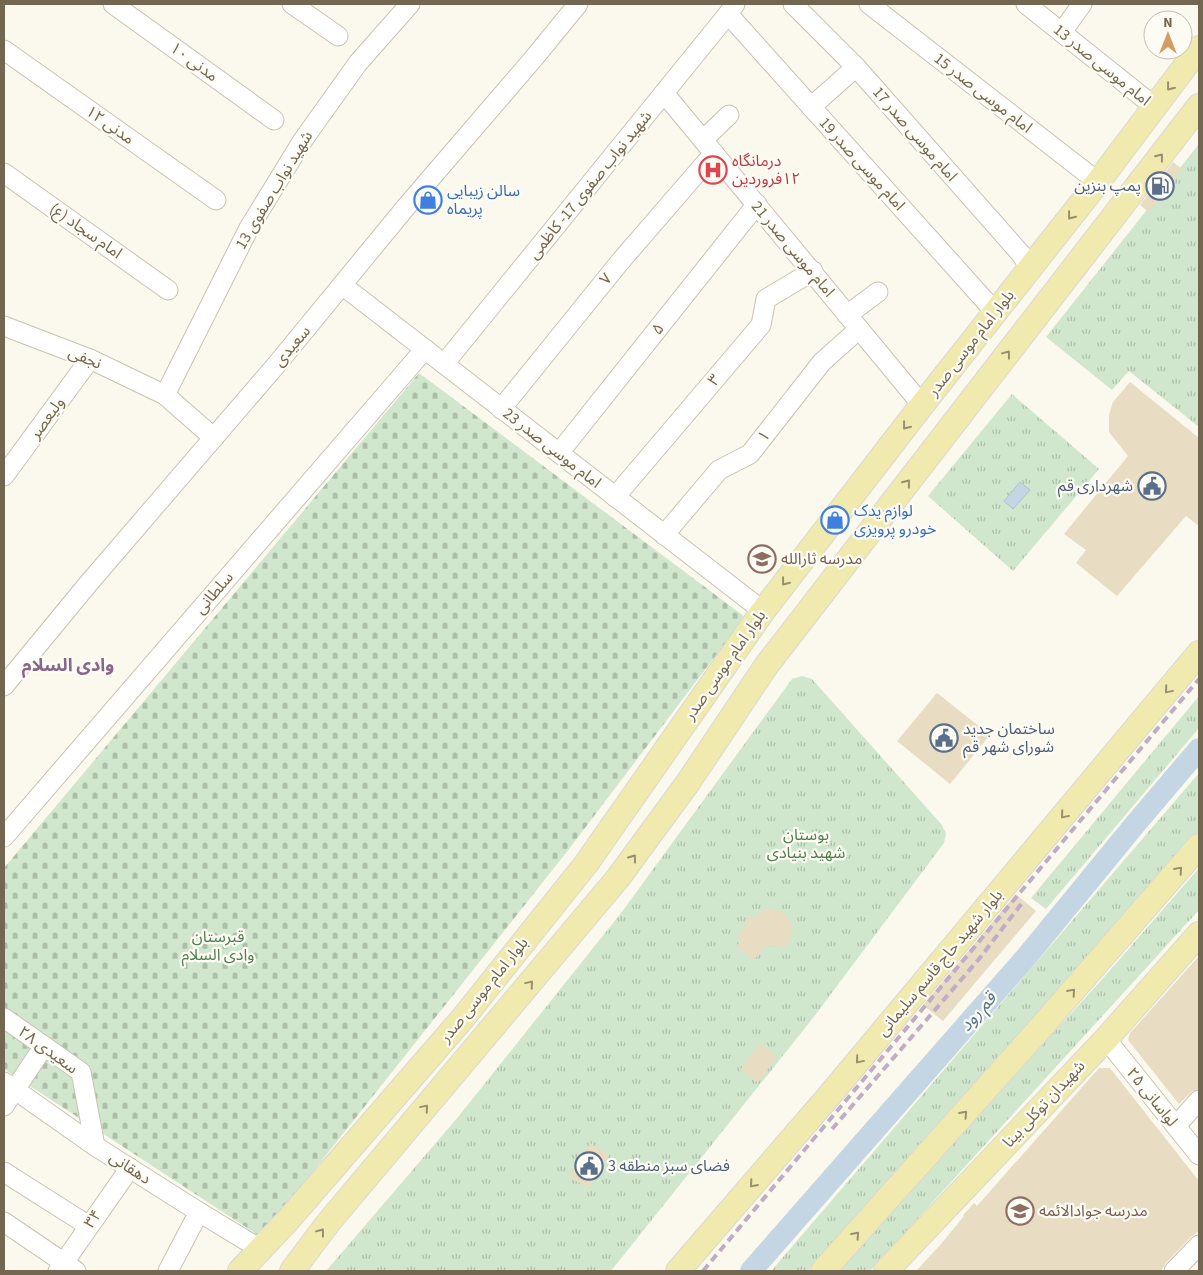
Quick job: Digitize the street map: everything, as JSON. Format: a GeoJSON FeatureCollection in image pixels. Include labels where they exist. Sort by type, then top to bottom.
{"type":"FeatureCollection","features":[{"type":"Feature","properties":{"kind":"main road","name":"بلوار امام موسی صدر"},"geometry":{"type":"LineString","coordinates":[[240,1271],[288,1220],[463,1018],[586,864],[763,611],[1098,182],[1199,48]]}},
{"type":"Feature","properties":{"kind":"main road","name":"بلوار امام موسی صدر"},"geometry":{"type":"LineString","coordinates":[[292,1271],[328,1223],[618,878],[687,784],[766,666],[1199,106]]}},
{"type":"Feature","properties":{"kind":"main road","name":"بلوار شهید حاج قاسم سلیمانی"},"geometry":{"type":"LineString","coordinates":[[678,1271],[829,1096],[1199,653]]}},
{"type":"Feature","properties":{"kind":"main road"},"geometry":{"type":"LineString","coordinates":[[824,1271],[1030,1041],[1199,846]]}},
{"type":"Feature","properties":{"kind":"main road","name":"شهیدان توکلی بینا"},"geometry":{"type":"LineString","coordinates":[[886,1271],[1106,1039],[1199,934]]}},
{"type":"Feature","properties":{"kind":"street","name":"مدنی ۱۰"},"geometry":{"type":"LineString","coordinates":[[113,4],[274,120]]}},
{"type":"Feature","properties":{"kind":"street"},"geometry":{"type":"LineString","coordinates":[[292,4],[338,36]]}},
{"type":"Feature","properties":{"kind":"street","name":"شهید نواب صفوی 13"},"geometry":{"type":"LineString","coordinates":[[165,394],[249,228],[298,148],[358,62],[410,4]]}},
{"type":"Feature","properties":{"kind":"street","name":"سعیدی"},"geometry":{"type":"LineString","coordinates":[[4,686],[578,4]]}},
{"type":"Feature","properties":{"kind":"street","name":"امام موسی صدر 17"},"geometry":{"type":"LineString","coordinates":[[794,4],[856,67],[1014,246],[1030,268]]}},
{"type":"Feature","properties":{"kind":"street","name":"امام موسی صدر 15"},"geometry":{"type":"LineString","coordinates":[[869,4],[1098,182]]}},
{"type":"Feature","properties":{"kind":"street","name":"امام موسی صدر 13"},"geometry":{"type":"LineString","coordinates":[[1026,4],[1155,107]]}},
{"type":"Feature","properties":{"kind":"street"},"geometry":{"type":"LineString","coordinates":[[1062,32],[1082,4]]}},
{"type":"Feature","properties":{"kind":"street","name":"شهید نواب صفوی 17- کاظمی"},"geometry":{"type":"LineString","coordinates":[[444,364],[732,9]]}},
{"type":"Feature","properties":{"kind":"street","name":"امام موسی صدر 19"},"geometry":{"type":"LineString","coordinates":[[732,9],[812,107],[996,313]]}},
{"type":"Feature","properties":{"kind":"street","name":"مدنی ۱۲"},"geometry":{"type":"LineString","coordinates":[[4,50],[216,200]]}},
{"type":"Feature","properties":{"kind":"street"},"geometry":{"type":"LineString","coordinates":[[812,107],[856,67]]}},
{"type":"Feature","properties":{"kind":"street","name":"امام موسی صدر 21"},"geometry":{"type":"LineString","coordinates":[[664,93],[922,405]]}},
{"type":"Feature","properties":{"kind":"street"},"geometry":{"type":"LineString","coordinates":[[708,146],[729,115]]}},
{"type":"Feature","properties":{"kind":"street","name":"۷"},"geometry":{"type":"LineString","coordinates":[[502,409],[619,263],[708,146]]}},
{"type":"Feature","properties":{"kind":"street","name":"امام سجاد (ع)"},"geometry":{"type":"LineString","coordinates":[[4,173],[168,290]]}},
{"type":"Feature","properties":{"kind":"street","name":"۵"},"geometry":{"type":"LineString","coordinates":[[559,453],[757,204]]}},
{"type":"Feature","properties":{"kind":"street","name":"۳"},"geometry":{"type":"LineString","coordinates":[[616,497],[761,324],[766,299],[813,271]]}},
{"type":"Feature","properties":{"kind":"street","name":"امام موسی صدر 23"},"geometry":{"type":"LineString","coordinates":[[342,286],[763,611]]}},
{"type":"Feature","properties":{"kind":"street","name":"۱"},"geometry":{"type":"LineString","coordinates":[[664,535],[720,470],[750,454],[878,292]]}},
{"type":"Feature","properties":{"kind":"street","name":"نجفی"},"geometry":{"type":"LineString","coordinates":[[4,326],[90,359],[165,394],[214,438]]}},
{"type":"Feature","properties":{"kind":"street","name":"سلطانی"},"geometry":{"type":"LineString","coordinates":[[4,838],[425,349]]}},
{"type":"Feature","properties":{"kind":"street","name":"ولیعصر"},"geometry":{"type":"LineString","coordinates":[[4,476],[90,359]]}},
{"type":"Feature","properties":{"kind":"street","name":"سعیدی ۲۸"},"geometry":{"type":"LineString","coordinates":[[4,1018],[81,1072],[94,1146]]}},
{"type":"Feature","properties":{"kind":"street","name":"لواسانی ۲۵"},"geometry":{"type":"LineString","coordinates":[[1106,1039],[1199,1156]]}},
{"type":"Feature","properties":{"kind":"street"},"geometry":{"type":"LineString","coordinates":[[4,1106],[10,1086],[44,1046]]}},
{"type":"Feature","properties":{"kind":"street","name":"دهقانی"},"geometry":{"type":"LineString","coordinates":[[10,1086],[94,1146],[260,1249]]}},
{"type":"Feature","properties":{"kind":"street"},"geometry":{"type":"LineString","coordinates":[[1176,1126],[1199,1100]]}},
{"type":"Feature","properties":{"kind":"street","name":"۳۴"},"geometry":{"type":"LineString","coordinates":[[66,1269],[89,1226],[130,1168]]}},
{"type":"Feature","properties":{"kind":"street"},"geometry":{"type":"LineString","coordinates":[[4,1172],[89,1226]]}},
{"type":"Feature","properties":{"kind":"street"},"geometry":{"type":"LineString","coordinates":[[168,1271],[199,1212]]}},
{"type":"Feature","properties":{"kind":"street"},"geometry":{"type":"LineString","coordinates":[[4,1222],[66,1269]]}},
{"type":"Feature","properties":{"kind":"street"},"geometry":{"type":"LineString","coordinates":[[1174,1271],[1199,1245]]}},
{"type":"Feature","properties":{"kind":"green space"},"geometry":{"type":"Polygon","coordinates":[[[1199,144],[1199,427],[1129,371],[1112,390],[1046,337],[1199,144]]]}},
{"type":"Feature","properties":{"kind":"green space","name":"قبرستان وادی السلام"},"geometry":{"type":"Polygon","coordinates":[[[419,373],[745,617],[566,853],[261,1237],[4,1069],[4,868],[419,373]]]}},
{"type":"Feature","properties":{"kind":"green space"},"geometry":{"type":"Polygon","coordinates":[[[1012,394],[1099,469],[1013,571],[928,496],[1012,394]]]}},
{"type":"Feature","properties":{"kind":"green space","name":"بوستان شهید بنیادی"},"geometry":{"type":"Polygon","coordinates":[[[802,676],[812,679],[942,825],[946,834],[944,843],[813,1018],[611,1271],[326,1271],[458,1117],[621,913],[792,679],[802,676]]]}},
{"type":"Feature","properties":{"kind":"green space"},"geometry":{"type":"Polygon","coordinates":[[[1199,696],[1199,728],[1046,909],[1031,898],[1199,696]]]}},
{"type":"Feature","properties":{"kind":"green space"},"geometry":{"type":"Polygon","coordinates":[[[1199,773],[1199,832],[1079,971],[808,1271],[771,1271],[1199,773]]]}},
{"type":"Feature","properties":{"kind":"green space"},"geometry":{"type":"Polygon","coordinates":[[[1199,868],[1199,910],[870,1271],[837,1271],[1105,976],[1199,868]]]}},
{"type":"Feature","properties":{"kind":"water"},"geometry":{"type":"Polygon","coordinates":[[[1020,482],[1030,490],[1013,509],[1004,501],[1020,482]]]}},
{"type":"Feature","properties":{"kind":"building","name":"پمپ بنزین"},"geometry":{"type":"Polygon","coordinates":[[[1173,162],[1182,169],[1149,212],[1140,205],[1173,162]]]}},
{"type":"Feature","properties":{"kind":"building","name":"شهرداری قم"},"geometry":{"type":"Polygon","coordinates":[[[1130,382],[1199,438],[1199,526],[1186,516],[1117,596],[1076,563],[1086,550],[1064,534],[1128,456],[1109,432],[1109,415],[1113,402],[1130,382]]]}},
{"type":"Feature","properties":{"kind":"building","name":"ساختمان جدید شورای شهر قم"},"geometry":{"type":"Polygon","coordinates":[[[937,693],[990,735],[950,784],[897,741],[937,693]]]}},
{"type":"Feature","properties":{"kind":"building"},"geometry":{"type":"Polygon","coordinates":[[[1016,894],[1036,911],[943,1021],[923,1005],[1016,894]]]}},
{"type":"Feature","properties":{"kind":"building"},"geometry":{"type":"Polygon","coordinates":[[[767,909],[777,910],[786,915],[791,923],[792,933],[788,944],[783,947],[766,946],[754,960],[736,947],[741,940],[737,937],[746,925],[743,924],[749,916],[754,918],[767,909]]]}},
{"type":"Feature","properties":{"kind":"building"},"geometry":{"type":"Polygon","coordinates":[[[1199,956],[1199,1089],[1191,1092],[1179,1104],[1128,1040],[1130,1033],[1199,956]]]}},
{"type":"Feature","properties":{"kind":"building"},"geometry":{"type":"Polygon","coordinates":[[[759,1044],[777,1056],[758,1083],[740,1070],[759,1044]]]}},
{"type":"Feature","properties":{"kind":"building"},"geometry":{"type":"Polygon","coordinates":[[[1099,1068],[1110,1068],[1199,1181],[1199,1231],[1166,1263],[1161,1271],[916,1271],[941,1244],[963,1215],[974,1203],[977,1206],[1099,1068]]]}},
{"type":"Feature","properties":{"kind":"building","name":"فضای سبز منطقه 3"},"geometry":{"type":"Polygon","coordinates":[[[590,1143],[609,1155],[589,1188],[569,1177],[590,1143]]]}},
{"type":"Feature","properties":{"kind":"waterway","name":"قم رود"},"geometry":{"type":"LineString","coordinates":[[751,1271],[1028,955],[1199,749]]}},
{"type":"Feature","properties":{"kind":"railway"},"geometry":{"type":"LineString","coordinates":[[703,1271],[1199,679]]}},
{"type":"Feature","properties":{"kind":"railway"},"geometry":{"type":"LineString","coordinates":[[832,1129],[979,959],[1022,903]]}},
{"type":"Feature","properties":{"kind":"place","name":"درمانگاه ١٢فروردین"},"geometry":{"type":"Point","coordinates":[713,170]}},
{"type":"Feature","properties":{"kind":"place","name":"پمپ بنزین"},"geometry":{"type":"Point","coordinates":[1160,186]}},
{"type":"Feature","properties":{"kind":"place","name":"سالن زیبایی پریماه"},"geometry":{"type":"Point","coordinates":[428,200]}},
{"type":"Feature","properties":{"kind":"place","name":"شهرداری قم"},"geometry":{"type":"Point","coordinates":[1152,486]}},
{"type":"Feature","properties":{"kind":"place","name":"لوازم یدک خودرو پرویزی"},"geometry":{"type":"Point","coordinates":[835,520]}},
{"type":"Feature","properties":{"kind":"place","name":"مدرسه ثارالله"},"geometry":{"type":"Point","coordinates":[762,559]}},
{"type":"Feature","properties":{"kind":"place","name":"ساختمان جدید شورای شهر قم"},"geometry":{"type":"Point","coordinates":[944,738]}},
{"type":"Feature","properties":{"kind":"place","name":"فضای سبز منطقه 3"},"geometry":{"type":"Point","coordinates":[589,1166]}},
{"type":"Feature","properties":{"kind":"place","name":"مدرسه جوادالائمه"},"geometry":{"type":"Point","coordinates":[1020,1211]}},
{"type":"Feature","properties":{"kind":"district","name":"وادی السلام"},"geometry":{"type":"Point","coordinates":[68,665]}}]}
